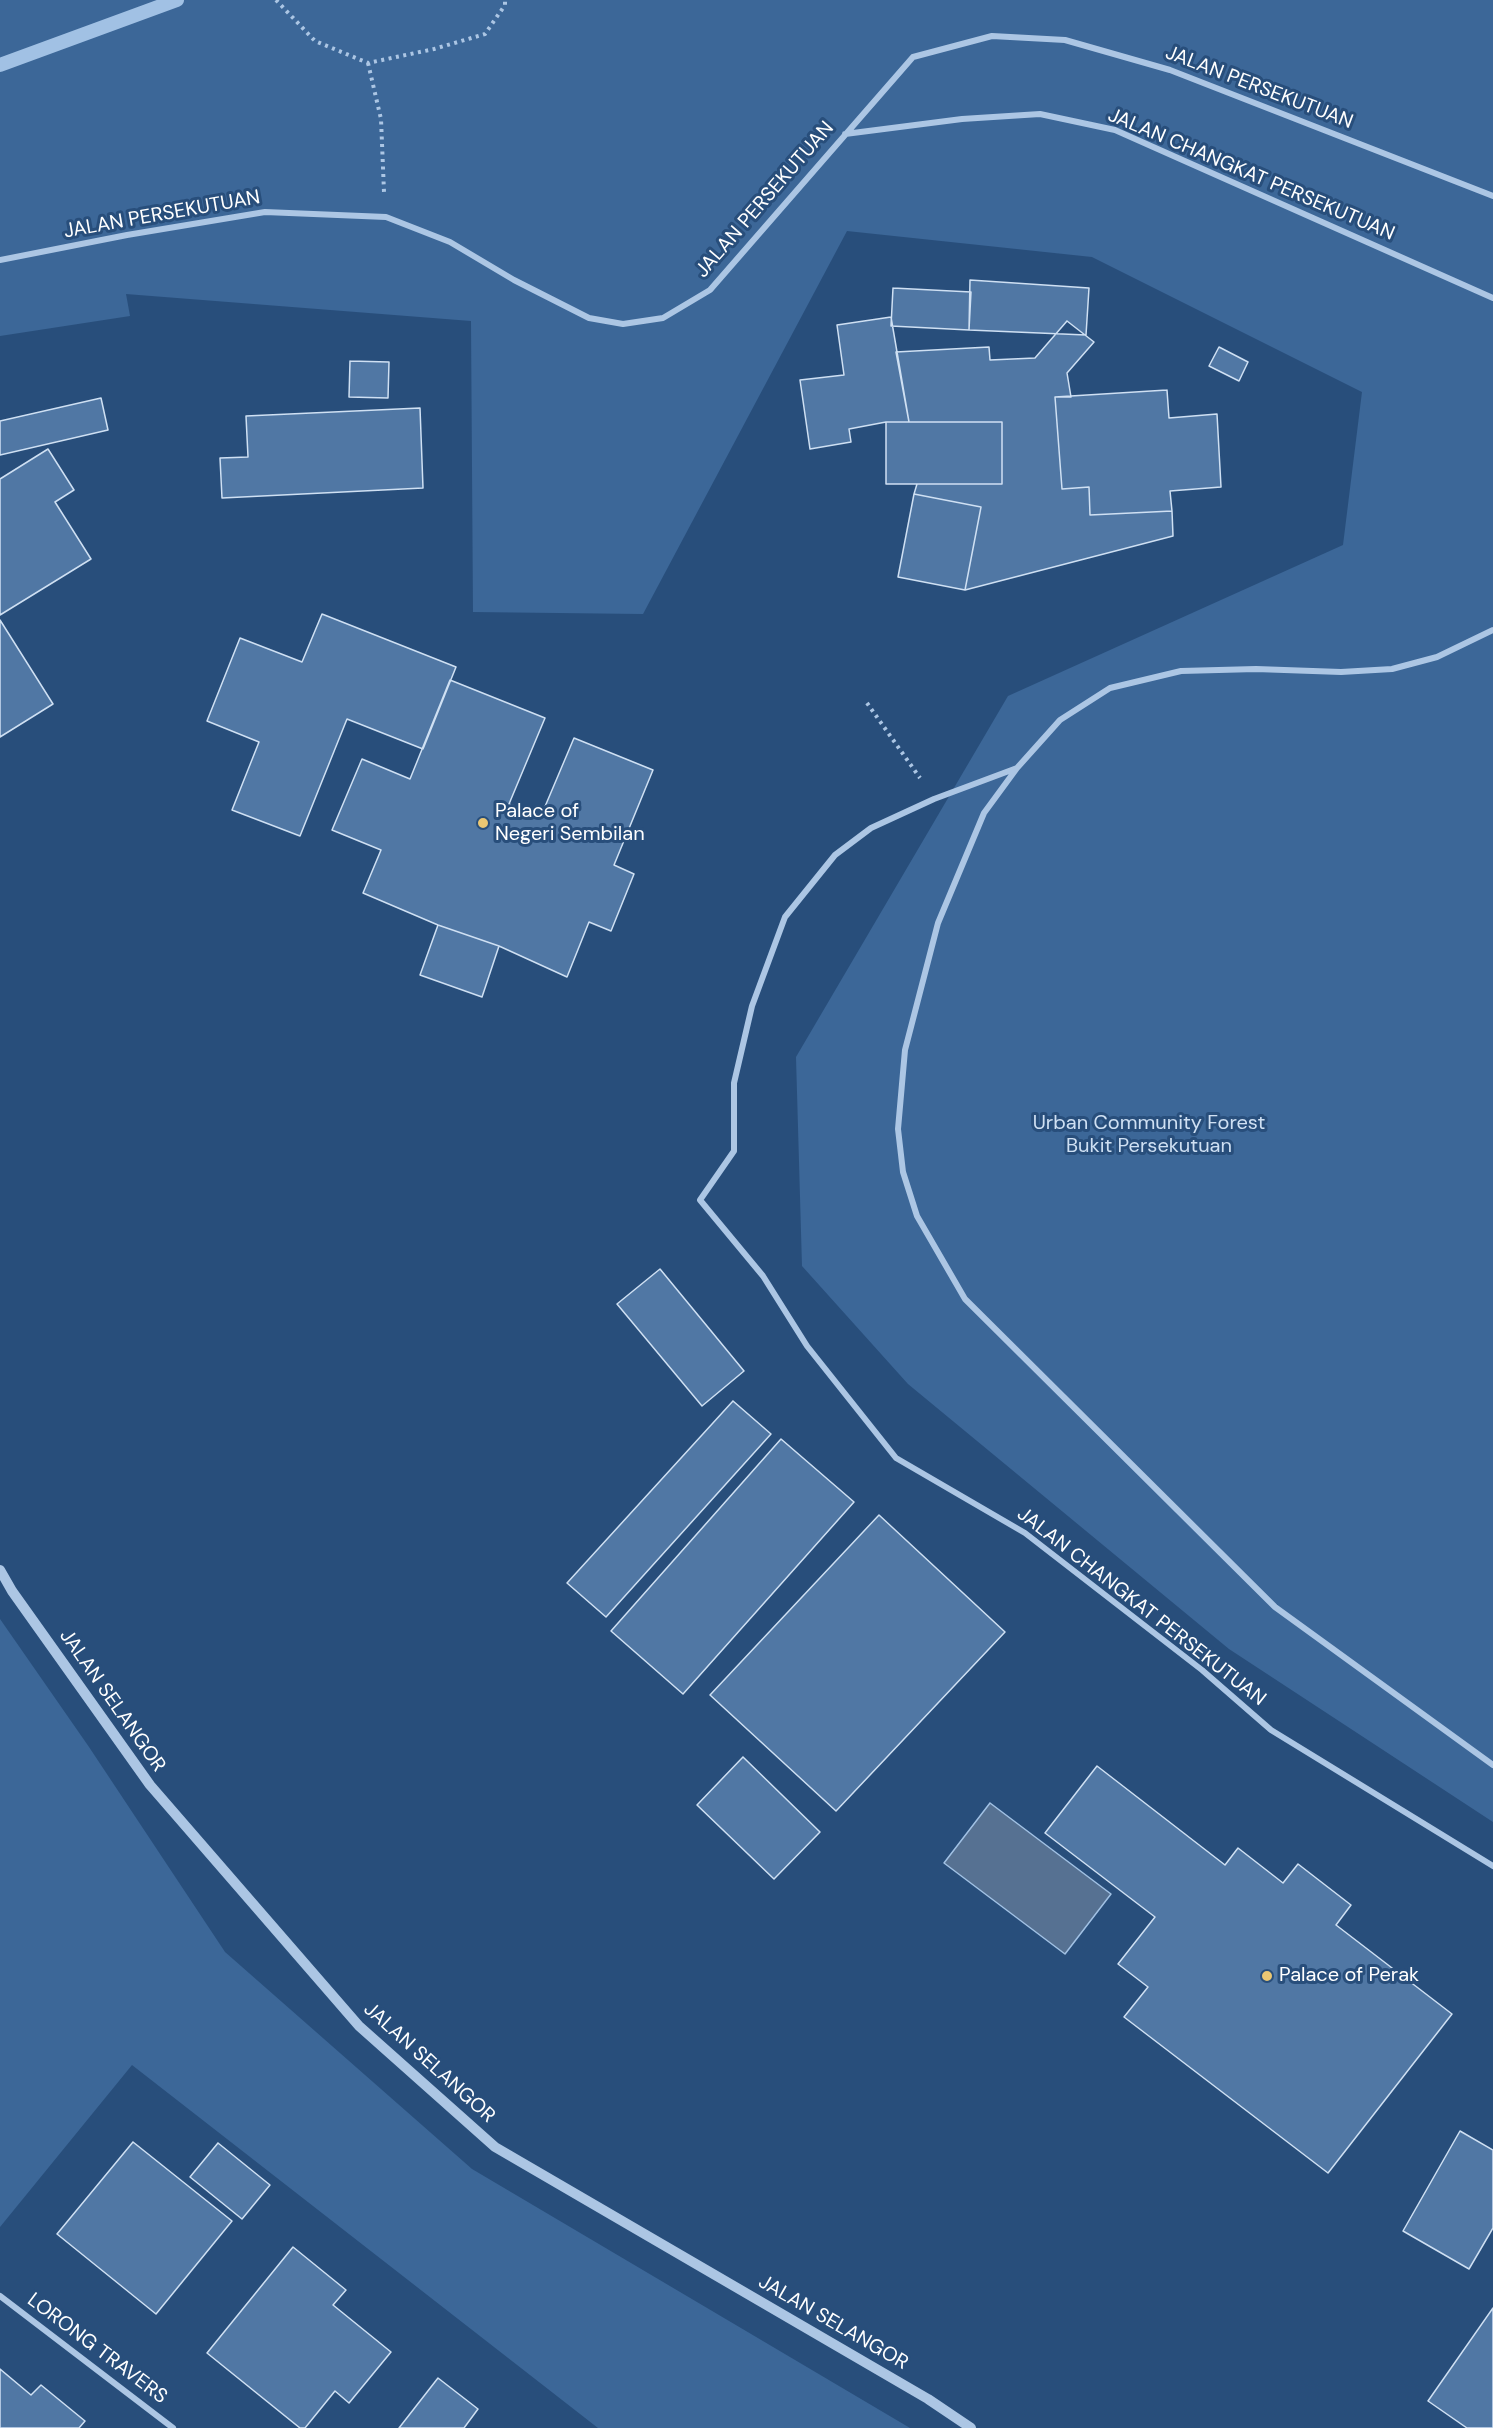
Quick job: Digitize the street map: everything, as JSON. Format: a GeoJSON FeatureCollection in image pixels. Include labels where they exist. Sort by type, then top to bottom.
{"type":"FeatureCollection","features":[{"type":"Feature","properties":{"kind":"street","name":"JALAN PERSEKUTUAN"},"geometry":{"type":"LineString","coordinates":[[0,260],[127,235],[265,212],[386,217],[450,242],[513,279],[589,318],[623,324],[663,318],[710,290],[913,57],[992,36],[1065,40],[1170,70],[1493,196]]}},
{"type":"Feature","properties":{"kind":"street","name":"JALAN CHANGKAT PERSEKUTUAN"},"geometry":{"type":"LineString","coordinates":[[845,134],[962,119],[1040,114],[1115,130],[1493,298]]}},
{"type":"Feature","properties":{"kind":"street","name":"JALAN CHANGKAT PERSEKUTUAN"},"geometry":{"type":"LineString","coordinates":[[1493,630],[1437,657],[1392,669],[1341,672],[1256,669],[1181,671],[1110,688],[1060,720],[1017,768],[984,813],[938,923],[905,1050],[898,1129],[903,1172],[917,1215],[965,1299],[1275,1607],[1493,1765]]}},
{"type":"Feature","properties":{"kind":"street","name":"JALAN CHANGKAT PERSEKUTUAN"},"geometry":{"type":"LineString","coordinates":[[1017,768],[934,799],[871,828],[835,855],[785,917],[752,1006],[734,1083],[734,1150],[700,1200],[763,1276],[807,1346],[896,1458],[1026,1533],[1202,1670],[1271,1730],[1493,1866]]}},
{"type":"Feature","properties":{"kind":"street","name":"JALAN SELANGOR"},"geometry":{"type":"LineString","coordinates":[[0,1570],[12,1591],[150,1785],[359,2026],[452,2109],[495,2146],[927,2399],[970,2428]]}},
{"type":"Feature","properties":{"kind":"street","name":"LORONG TRAVERS"},"geometry":{"type":"LineString","coordinates":[[0,2296],[173,2428]]}},
{"type":"Feature","properties":{"kind":"path"},"geometry":{"type":"LineString","coordinates":[[276,0],[315,41],[368,63],[434,49],[485,34],[505,5],[504,0]]}},
{"type":"Feature","properties":{"kind":"path"},"geometry":{"type":"LineString","coordinates":[[368,63],[381,119],[386,217]]}},
{"type":"Feature","properties":{"kind":"path"},"geometry":{"type":"LineString","coordinates":[[867,703],[934,799]]}},
{"type":"Feature","properties":{"kind":"green space","name":"Urban Community Forest Bukit Persekutuan"},"geometry":{"type":"Polygon","coordinates":[[[0,0],[1493,0],[1493,1822],[1229,1649],[908,1384],[802,1266],[796,1057],[1008,696],[1343,545],[1362,392],[1092,257],[847,231],[643,614],[473,612],[471,321],[126,294],[130,316],[0,336],[0,0]]]}},
{"type":"Feature","properties":{"kind":"green space"},"geometry":{"type":"Polygon","coordinates":[[[0,1619],[89,1747],[225,1952],[472,2169],[910,2428],[598,2428],[132,2065],[0,2227],[0,1619]]]}},
{"type":"Feature","properties":{"kind":"shaded area"},"geometry":{"type":"Polygon","coordinates":[[[990,1803],[1111,1894],[1065,1954],[944,1863],[990,1803]]]}},
{"type":"Feature","properties":{"kind":"building"},"geometry":{"type":"Polygon","coordinates":[[[970,280],[1089,288],[1086,335],[969,330],[970,280]]]}},
{"type":"Feature","properties":{"kind":"building"},"geometry":{"type":"Polygon","coordinates":[[[893,288],[971,292],[969,330],[891,326],[893,288]]]}},
{"type":"Feature","properties":{"kind":"building"},"geometry":{"type":"Polygon","coordinates":[[[891,317],[909,422],[886,422],[849,429],[851,442],[810,449],[800,380],[844,375],[837,325],[891,317]]]}},
{"type":"Feature","properties":{"kind":"building"},"geometry":{"type":"Polygon","coordinates":[[[1067,321],[1094,342],[1067,373],[1071,397],[1055,397],[1062,489],[1089,487],[1090,515],[1172,511],[1173,536],[965,590],[981,507],[914,494],[917,484],[1002,484],[1002,422],[909,422],[896,352],[989,347],[990,360],[1035,358],[1067,321]]]}},
{"type":"Feature","properties":{"kind":"building"},"geometry":{"type":"Polygon","coordinates":[[[1219,347],[1248,362],[1239,381],[1209,366],[1219,347]]]}},
{"type":"Feature","properties":{"kind":"building"},"geometry":{"type":"Polygon","coordinates":[[[350,361],[389,362],[388,398],[349,397],[350,361]]]}},
{"type":"Feature","properties":{"kind":"building"},"geometry":{"type":"Polygon","coordinates":[[[1167,390],[1169,418],[1217,414],[1221,487],[1170,491],[1172,511],[1090,515],[1089,487],[1062,489],[1055,397],[1167,390]]]}},
{"type":"Feature","properties":{"kind":"building"},"geometry":{"type":"Polygon","coordinates":[[[101,398],[108,430],[0,455],[0,421],[101,398]]]}},
{"type":"Feature","properties":{"kind":"building"},"geometry":{"type":"Polygon","coordinates":[[[420,408],[423,488],[222,498],[220,458],[248,457],[246,416],[420,408]]]}},
{"type":"Feature","properties":{"kind":"building"},"geometry":{"type":"Polygon","coordinates":[[[886,422],[1002,422],[1002,484],[886,484],[886,422]]]}},
{"type":"Feature","properties":{"kind":"building"},"geometry":{"type":"Polygon","coordinates":[[[48,449],[74,490],[55,502],[91,559],[0,615],[0,479],[48,449]]]}},
{"type":"Feature","properties":{"kind":"building"},"geometry":{"type":"Polygon","coordinates":[[[914,494],[981,507],[965,590],[898,577],[914,494]]]}},
{"type":"Feature","properties":{"kind":"building"},"geometry":{"type":"Polygon","coordinates":[[[322,614],[456,667],[423,749],[347,719],[300,836],[232,810],[259,742],[207,721],[240,638],[302,662],[322,614]]]}},
{"type":"Feature","properties":{"kind":"building"},"geometry":{"type":"Polygon","coordinates":[[[0,620],[53,704],[0,737],[0,620]]]}},
{"type":"Feature","properties":{"kind":"building","name":"Palace of Negeri Sembilan"},"geometry":{"type":"Polygon","coordinates":[[[450,680],[545,718],[509,804],[541,816],[574,738],[653,770],[614,865],[634,874],[611,931],[589,922],[567,977],[499,946],[438,925],[363,893],[381,850],[332,830],[362,759],[410,779],[450,680]]]}},
{"type":"Feature","properties":{"kind":"building"},"geometry":{"type":"Polygon","coordinates":[[[438,925],[499,946],[482,997],[420,975],[438,925]]]}},
{"type":"Feature","properties":{"kind":"building"},"geometry":{"type":"Polygon","coordinates":[[[660,1269],[744,1371],[702,1406],[617,1304],[660,1269]]]}},
{"type":"Feature","properties":{"kind":"building"},"geometry":{"type":"Polygon","coordinates":[[[733,1401],[771,1434],[606,1617],[567,1583],[733,1401]]]}},
{"type":"Feature","properties":{"kind":"building"},"geometry":{"type":"Polygon","coordinates":[[[781,1439],[854,1502],[683,1694],[611,1631],[781,1439]]]}},
{"type":"Feature","properties":{"kind":"building"},"geometry":{"type":"Polygon","coordinates":[[[879,1515],[1005,1632],[836,1811],[710,1695],[879,1515]]]}},
{"type":"Feature","properties":{"kind":"building"},"geometry":{"type":"Polygon","coordinates":[[[743,1757],[820,1832],[774,1879],[697,1805],[743,1757]]]}},
{"type":"Feature","properties":{"kind":"building","name":"Palace of Perak"},"geometry":{"type":"Polygon","coordinates":[[[1097,1766],[1225,1865],[1238,1848],[1283,1883],[1298,1864],[1351,1905],[1336,1925],[1452,2014],[1328,2173],[1124,2017],[1148,1987],[1118,1964],[1155,1917],[1045,1833],[1097,1766]]]}},
{"type":"Feature","properties":{"kind":"building"},"geometry":{"type":"Polygon","coordinates":[[[1460,2131],[1493,2150],[1493,2228],[1469,2269],[1403,2231],[1460,2131]]]}},
{"type":"Feature","properties":{"kind":"building"},"geometry":{"type":"Polygon","coordinates":[[[133,2142],[232,2221],[156,2314],[57,2234],[133,2142]]]}},
{"type":"Feature","properties":{"kind":"building"},"geometry":{"type":"Polygon","coordinates":[[[218,2143],[270,2185],[242,2219],[190,2177],[218,2143]]]}},
{"type":"Feature","properties":{"kind":"building"},"geometry":{"type":"Polygon","coordinates":[[[293,2247],[346,2290],[333,2305],[391,2352],[349,2403],[335,2391],[305,2428],[300,2428],[207,2353],[293,2247]]]}},
{"type":"Feature","properties":{"kind":"building"},"geometry":{"type":"Polygon","coordinates":[[[1493,2308],[1493,2428],[1467,2428],[1428,2401],[1493,2308]]]}},
{"type":"Feature","properties":{"kind":"building"},"geometry":{"type":"Polygon","coordinates":[[[0,2369],[31,2395],[41,2385],[85,2421],[79,2428],[0,2428],[0,2369]]]}},
{"type":"Feature","properties":{"kind":"building"},"geometry":{"type":"Polygon","coordinates":[[[438,2378],[478,2409],[464,2428],[399,2428],[438,2378]]]}},
{"type":"Feature","properties":{"kind":"waterway"},"geometry":{"type":"LineString","coordinates":[[0,65],[177,0]]}},
{"type":"Feature","properties":{"kind":"place","name":"Palace of Negeri Sembilan"},"geometry":{"type":"Point","coordinates":[483,823]}},
{"type":"Feature","properties":{"kind":"place","name":"Palace of Perak"},"geometry":{"type":"Point","coordinates":[1267,1976]}}]}
